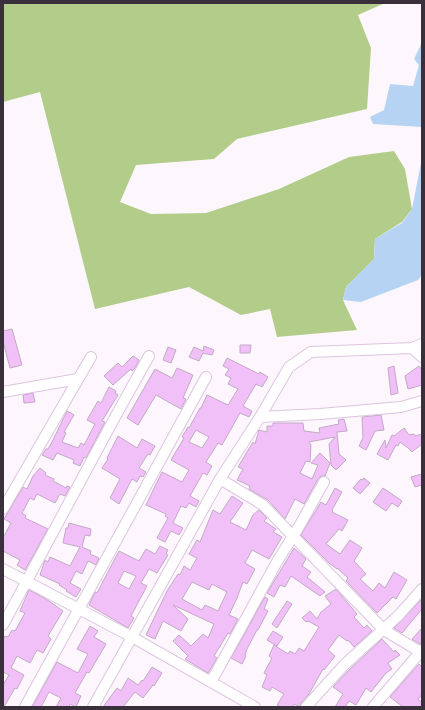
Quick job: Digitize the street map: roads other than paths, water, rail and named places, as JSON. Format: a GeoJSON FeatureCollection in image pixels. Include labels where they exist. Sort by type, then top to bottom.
{"type":"FeatureCollection","features":[{"type":"Feature","properties":{"kind":"street"},"geometry":{"type":"LineString","coordinates":[[93,707],[220,479],[260,417],[289,367],[311,352],[412,348],[422,344]]}},
{"type":"Feature","properties":{"kind":"street"},"geometry":{"type":"LineString","coordinates":[[412,348],[422,356]]}},
{"type":"Feature","properties":{"kind":"street"},"geometry":{"type":"LineString","coordinates":[[3,625],[149,356]]}},
{"type":"Feature","properties":{"kind":"street"},"geometry":{"type":"LineString","coordinates":[[3,509],[91,357]]}},
{"type":"Feature","properties":{"kind":"street"},"geometry":{"type":"LineString","coordinates":[[25,707],[206,377]]}},
{"type":"Feature","properties":{"kind":"street"},"geometry":{"type":"LineString","coordinates":[[3,392],[78,378]]}},
{"type":"Feature","properties":{"kind":"street"},"geometry":{"type":"LineString","coordinates":[[260,417],[320,414],[401,406],[422,401]]}},
{"type":"Feature","properties":{"kind":"street"},"geometry":{"type":"LineString","coordinates":[[220,479],[263,505],[384,630],[422,651],[373,707]]}},
{"type":"Feature","properties":{"kind":"street"},"geometry":{"type":"LineString","coordinates":[[211,682],[278,560],[324,482]]}},
{"type":"Feature","properties":{"kind":"street"},"geometry":{"type":"LineString","coordinates":[[3,569],[132,637],[254,707]]}},
{"type":"Feature","properties":{"kind":"street"},"geometry":{"type":"LineString","coordinates":[[306,707],[344,666],[399,615],[422,589]]}},
{"type":"Feature","properties":{"kind":"water"},"geometry":{"type":"Polygon","coordinates":[[[422,42],[422,127],[373,124],[370,117],[384,110],[390,84],[413,86],[419,65],[414,59],[422,42]]]}},
{"type":"Feature","properties":{"kind":"water"},"geometry":{"type":"Polygon","coordinates":[[[422,158],[422,275],[418,280],[361,302],[343,300],[346,287],[374,259],[375,239],[402,223],[412,209],[422,158]]]}}]}
